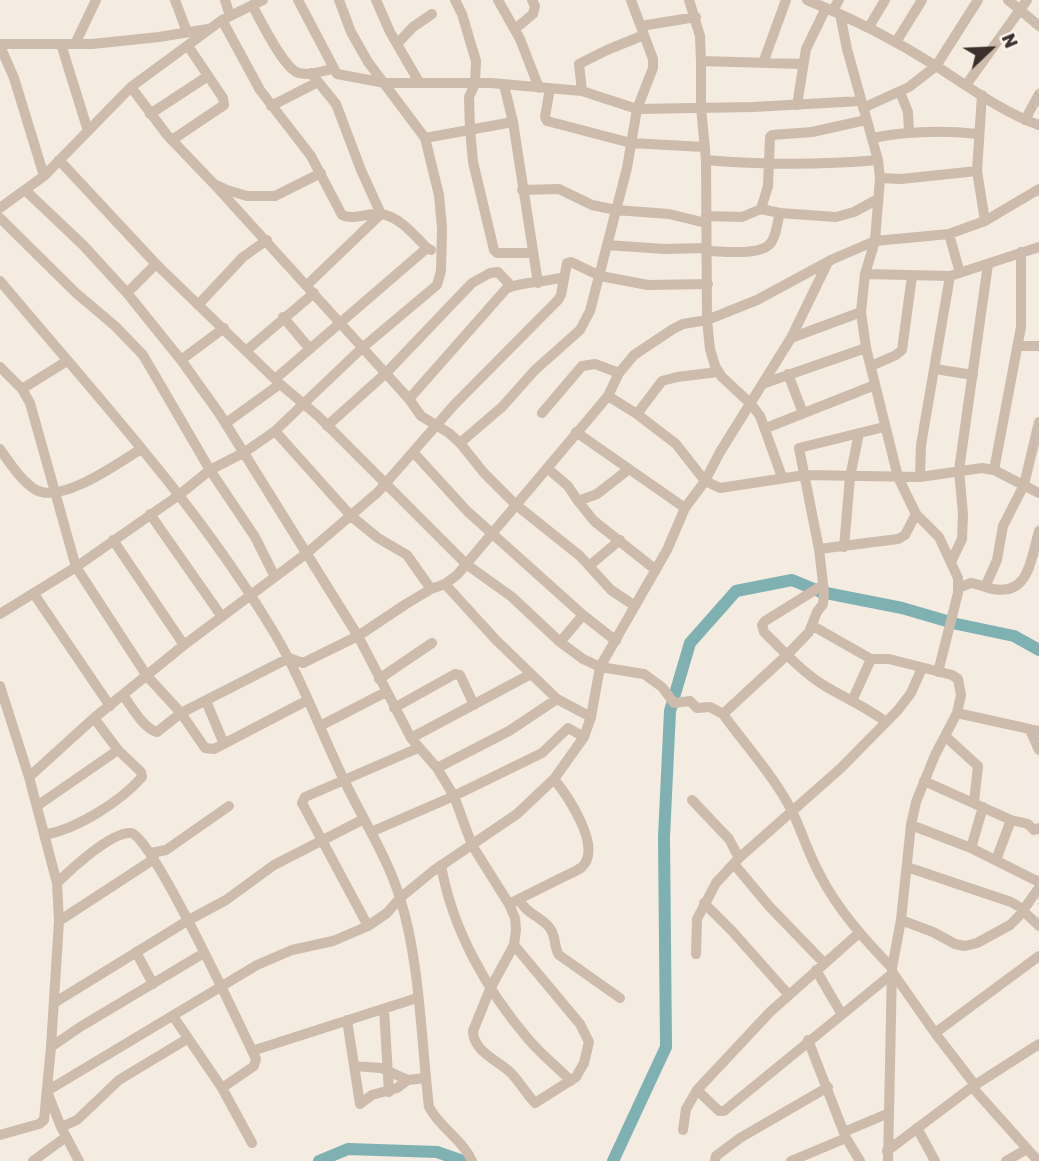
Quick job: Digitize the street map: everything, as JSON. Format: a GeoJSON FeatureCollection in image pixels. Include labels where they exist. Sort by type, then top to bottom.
{"type":"FeatureCollection","features":[{"type":"Feature","properties":{"kind":"street"},"geometry":{"type":"LineString","coordinates":[[75,44],[96,0]]}},
{"type":"Feature","properties":{"kind":"street"},"geometry":{"type":"LineString","coordinates":[[175,0],[187,32]]}},
{"type":"Feature","properties":{"kind":"street"},"geometry":{"type":"LineString","coordinates":[[225,0],[226,18],[248,71],[271,106],[311,156],[342,215],[348,218],[381,214],[409,229],[426,248],[440,252]]}},
{"type":"Feature","properties":{"kind":"street"},"geometry":{"type":"LineString","coordinates":[[1,205],[44,176],[131,87],[209,29],[263,0]]}},
{"type":"Feature","properties":{"kind":"street"},"geometry":{"type":"LineString","coordinates":[[298,0],[332,69],[342,76],[363,77],[385,83],[503,85],[582,91],[637,109],[862,104],[900,92],[936,66],[978,0]]}},
{"type":"Feature","properties":{"kind":"street"},"geometry":{"type":"LineString","coordinates":[[0,614],[76,567],[210,470],[245,452],[275,431],[362,348],[437,285],[441,271],[442,228],[439,195],[425,138],[360,48],[339,0]]}},
{"type":"Feature","properties":{"kind":"street"},"geometry":{"type":"LineString","coordinates":[[376,0],[419,82]]}},
{"type":"Feature","properties":{"kind":"street"},"geometry":{"type":"LineString","coordinates":[[456,0],[476,61],[475,84],[469,97],[470,129],[474,162],[494,250],[497,253],[533,253]]}},
{"type":"Feature","properties":{"kind":"street"},"geometry":{"type":"LineString","coordinates":[[498,0],[515,29],[539,88]]}},
{"type":"Feature","properties":{"kind":"street"},"geometry":{"type":"LineString","coordinates":[[515,29],[533,14],[535,6],[532,0]]}},
{"type":"Feature","properties":{"kind":"street"},"geometry":{"type":"LineString","coordinates":[[460,443],[502,407],[535,370],[580,330],[590,312],[616,210],[637,109],[653,68],[653,59],[631,0]]}},
{"type":"Feature","properties":{"kind":"street"},"geometry":{"type":"LineString","coordinates":[[763,63],[786,0]]}},
{"type":"Feature","properties":{"kind":"street"},"geometry":{"type":"LineString","coordinates":[[807,0],[869,27],[1025,120],[1039,125]]}},
{"type":"Feature","properties":{"kind":"street"},"geometry":{"type":"LineString","coordinates":[[797,105],[806,49],[839,0]]}},
{"type":"Feature","properties":{"kind":"street"},"geometry":{"type":"LineString","coordinates":[[869,27],[885,0]]}},
{"type":"Feature","properties":{"kind":"street"},"geometry":{"type":"LineString","coordinates":[[896,42],[922,0]]}},
{"type":"Feature","properties":{"kind":"street"},"geometry":{"type":"LineString","coordinates":[[1008,0],[1039,26]]}},
{"type":"Feature","properties":{"kind":"street"},"geometry":{"type":"LineString","coordinates":[[965,85],[1027,0]]}},
{"type":"Feature","properties":{"kind":"street"},"geometry":{"type":"LineString","coordinates":[[690,1],[696,18],[701,61],[710,349],[718,372],[751,404],[766,428],[782,477]]}},
{"type":"Feature","properties":{"kind":"street"},"geometry":{"type":"LineString","coordinates":[[252,5],[291,69],[300,74],[332,69]]}},
{"type":"Feature","properties":{"kind":"street"},"geometry":{"type":"LineString","coordinates":[[833,10],[872,138],[880,178],[875,241],[865,274],[861,312],[866,348],[898,477],[916,514],[939,537],[958,578],[938,672]]}},
{"type":"Feature","properties":{"kind":"street"},"geometry":{"type":"LineString","coordinates":[[397,44],[413,27],[432,14]]}},
{"type":"Feature","properties":{"kind":"street"},"geometry":{"type":"LineString","coordinates":[[582,91],[579,64],[643,31],[696,18]]}},
{"type":"Feature","properties":{"kind":"street"},"geometry":{"type":"LineString","coordinates":[[44,176],[17,85],[0,45],[125,41],[209,29]]}},
{"type":"Feature","properties":{"kind":"street"},"geometry":{"type":"LineString","coordinates":[[61,44],[88,131]]}},
{"type":"Feature","properties":{"kind":"street"},"geometry":{"type":"LineString","coordinates":[[172,141],[224,105],[223,97],[188,46]]}},
{"type":"Feature","properties":{"kind":"street"},"geometry":{"type":"LineString","coordinates":[[701,61],[803,64]]}},
{"type":"Feature","properties":{"kind":"street"},"geometry":{"type":"LineString","coordinates":[[311,73],[339,111],[381,214]]}},
{"type":"Feature","properties":{"kind":"street"},"geometry":{"type":"LineString","coordinates":[[150,114],[208,76]]}},
{"type":"Feature","properties":{"kind":"street"},"geometry":{"type":"LineString","coordinates":[[271,106],[318,82]]}},
{"type":"Feature","properties":{"kind":"street"},"geometry":{"type":"LineString","coordinates":[[503,85],[513,122],[538,283]]}},
{"type":"Feature","properties":{"kind":"street"},"geometry":{"type":"LineString","coordinates":[[131,87],[172,141],[267,240],[409,399],[421,416],[437,424],[460,443],[514,504],[589,566],[611,590],[635,606]]}},
{"type":"Feature","properties":{"kind":"street"},"geometry":{"type":"LineString","coordinates":[[550,88],[545,117],[547,121],[631,142],[704,148]]}},
{"type":"Feature","properties":{"kind":"street"},"geometry":{"type":"LineString","coordinates":[[900,92],[908,112],[909,132]]}},
{"type":"Feature","properties":{"kind":"street"},"geometry":{"type":"LineString","coordinates":[[1025,120],[1039,94]]}},
{"type":"Feature","properties":{"kind":"street"},"geometry":{"type":"LineString","coordinates":[[982,95],[976,171],[985,221]]}},
{"type":"Feature","properties":{"kind":"street"},"geometry":{"type":"LineString","coordinates":[[761,209],[768,186],[772,135],[812,132],[866,120]]}},
{"type":"Feature","properties":{"kind":"street"},"geometry":{"type":"LineString","coordinates":[[425,138],[513,122]]}},
{"type":"Feature","properties":{"kind":"street"},"geometry":{"type":"LineString","coordinates":[[872,138],[909,132],[978,134]]}},
{"type":"Feature","properties":{"kind":"street"},"geometry":{"type":"LineString","coordinates":[[59,160],[198,306],[327,426],[466,564],[512,597],[583,659],[600,667],[645,674],[662,687],[674,703],[690,701],[697,708],[710,707],[723,714],[777,786],[792,812],[820,876],[859,933],[892,971],[973,1086],[1038,1161]]}},
{"type":"Feature","properties":{"kind":"street"},"geometry":{"type":"LineString","coordinates":[[706,160],[816,165],[878,160]]}},
{"type":"Feature","properties":{"kind":"street"},"geometry":{"type":"LineString","coordinates":[[880,178],[901,179],[976,171]]}},
{"type":"Feature","properties":{"kind":"street"},"geometry":{"type":"LineString","coordinates":[[214,184],[239,195],[266,197],[284,193],[321,173]]}},
{"type":"Feature","properties":{"kind":"street"},"geometry":{"type":"LineString","coordinates":[[522,190],[559,188],[592,205],[706,219],[742,217],[761,209],[835,217],[854,212],[878,199]]}},
{"type":"Feature","properties":{"kind":"street"},"geometry":{"type":"LineString","coordinates":[[123,695],[153,732],[162,730],[181,713],[289,658],[303,663],[358,636],[431,589],[444,584],[466,564],[608,396],[619,373],[640,350],[683,324],[707,320],[757,300],[828,262],[875,241],[949,234],[985,221],[1039,189]]}},
{"type":"Feature","properties":{"kind":"street"},"geometry":{"type":"LineString","coordinates":[[25,190],[83,245],[127,293],[181,360],[226,423],[358,636],[411,738],[436,768],[454,796],[472,845],[514,902],[548,926],[555,936],[559,955],[620,998]]}},
{"type":"Feature","properties":{"kind":"street"},"geometry":{"type":"LineString","coordinates":[[607,245],[664,249],[762,249],[770,245],[780,213]]}},
{"type":"Feature","properties":{"kind":"street"},"geometry":{"type":"LineString","coordinates":[[307,285],[381,214]]}},
{"type":"Feature","properties":{"kind":"street"},"geometry":{"type":"LineString","coordinates":[[0,218],[143,355],[275,577]]}},
{"type":"Feature","properties":{"kind":"street"},"geometry":{"type":"LineString","coordinates":[[919,477],[921,445],[955,274],[949,234]]}},
{"type":"Feature","properties":{"kind":"street"},"geometry":{"type":"LineString","coordinates":[[198,306],[243,257],[267,240]]}},
{"type":"Feature","properties":{"kind":"street"},"geometry":{"type":"LineString","coordinates":[[865,274],[955,274],[1039,247]]}},
{"type":"Feature","properties":{"kind":"street"},"geometry":{"type":"LineString","coordinates":[[226,423],[278,382],[310,349],[426,248]]}},
{"type":"Feature","properties":{"kind":"street"},"geometry":{"type":"LineString","coordinates":[[994,470],[1021,327],[1021,251]]}},
{"type":"Feature","properties":{"kind":"street"},"geometry":{"type":"LineString","coordinates":[[29,778],[94,718],[351,516],[558,300],[565,266],[571,262],[600,276],[653,285],[708,284]]}},
{"type":"Feature","properties":{"kind":"street"},"geometry":{"type":"LineString","coordinates":[[47,1091],[274,957],[333,941],[368,926],[387,914],[401,898],[441,865],[517,814],[554,779],[584,737],[591,717],[600,667],[667,550],[685,508],[705,481],[791,338],[828,262]]}},
{"type":"Feature","properties":{"kind":"street"},"geometry":{"type":"LineString","coordinates":[[127,293],[156,264]]}},
{"type":"Feature","properties":{"kind":"street"},"geometry":{"type":"LineString","coordinates":[[951,562],[962,540],[963,514],[959,470],[988,264]]}},
{"type":"Feature","properties":{"kind":"street"},"geometry":{"type":"LineString","coordinates":[[327,426],[386,373],[476,280],[498,272],[511,286]]}},
{"type":"Feature","properties":{"kind":"street"},"geometry":{"type":"LineString","coordinates":[[871,366],[900,354],[902,350],[912,276]]}},
{"type":"Feature","properties":{"kind":"street"},"geometry":{"type":"LineString","coordinates":[[409,399],[511,286],[564,277]]}},
{"type":"Feature","properties":{"kind":"street"},"geometry":{"type":"LineString","coordinates":[[0,281],[199,518],[251,595],[289,658],[401,898],[410,942],[431,1112],[468,1158]]}},
{"type":"Feature","properties":{"kind":"street"},"geometry":{"type":"LineString","coordinates":[[247,350],[314,293]]}},
{"type":"Feature","properties":{"kind":"street"},"geometry":{"type":"LineString","coordinates":[[791,338],[861,312]]}},
{"type":"Feature","properties":{"kind":"street"},"geometry":{"type":"LineString","coordinates":[[283,317],[310,349]]}},
{"type":"Feature","properties":{"kind":"street"},"geometry":{"type":"LineString","coordinates":[[181,360],[224,328]]}},
{"type":"Feature","properties":{"kind":"street"},"geometry":{"type":"LineString","coordinates":[[1018,346],[1039,346]]}},
{"type":"Feature","properties":{"kind":"street"},"geometry":{"type":"LineString","coordinates":[[764,383],[866,348]]}},
{"type":"Feature","properties":{"kind":"street"},"geometry":{"type":"LineString","coordinates":[[22,390],[67,361]]}},
{"type":"Feature","properties":{"kind":"street"},"geometry":{"type":"LineString","coordinates":[[542,413],[582,366],[595,364],[619,373]]}},
{"type":"Feature","properties":{"kind":"street"},"geometry":{"type":"LineString","coordinates":[[0,367],[22,390],[33,412],[76,567],[147,676],[181,713],[205,748],[214,749],[308,700]]}},
{"type":"Feature","properties":{"kind":"street"},"geometry":{"type":"LineString","coordinates":[[935,369],[972,375]]}},
{"type":"Feature","properties":{"kind":"street"},"geometry":{"type":"LineString","coordinates":[[637,414],[662,382],[677,377],[718,372]]}},
{"type":"Feature","properties":{"kind":"street"},"geometry":{"type":"LineString","coordinates":[[788,374],[803,413]]}},
{"type":"Feature","properties":{"kind":"street"},"geometry":{"type":"LineString","coordinates":[[766,428],[875,385]]}},
{"type":"Feature","properties":{"kind":"street"},"geometry":{"type":"LineString","coordinates":[[608,396],[637,414],[683,451],[705,481],[715,487],[727,488],[805,475],[919,477],[959,470],[994,470],[1039,493]]}},
{"type":"Feature","properties":{"kind":"street"},"geometry":{"type":"LineString","coordinates":[[985,587],[997,560],[1003,526],[1012,503],[1024,485],[1039,422]]}},
{"type":"Feature","properties":{"kind":"street"},"geometry":{"type":"LineString","coordinates":[[723,714],[788,655],[813,626],[815,615],[823,604],[819,549],[799,448],[884,427]]}},
{"type":"Feature","properties":{"kind":"street"},"geometry":{"type":"LineString","coordinates":[[275,431],[351,516],[378,538],[407,555],[431,589]]}},
{"type":"Feature","properties":{"kind":"street"},"geometry":{"type":"LineString","coordinates":[[576,432],[685,508]]}},
{"type":"Feature","properties":{"kind":"street"},"geometry":{"type":"LineString","coordinates":[[844,547],[850,477],[859,433]]}},
{"type":"Feature","properties":{"kind":"street"},"geometry":{"type":"LineString","coordinates":[[0,449],[35,489],[54,493],[82,484],[141,449]]}},
{"type":"Feature","properties":{"kind":"street"},"geometry":{"type":"LineString","coordinates":[[414,453],[467,511],[583,615],[616,641]]}},
{"type":"Feature","properties":{"kind":"street"},"geometry":{"type":"LineString","coordinates":[[547,468],[568,486],[594,521],[656,570]]}},
{"type":"Feature","properties":{"kind":"street"},"geometry":{"type":"LineString","coordinates":[[578,501],[597,494],[629,468]]}},
{"type":"Feature","properties":{"kind":"street"},"geometry":{"type":"LineString","coordinates":[[150,514],[222,617]]}},
{"type":"Feature","properties":{"kind":"street"},"geometry":{"type":"LineString","coordinates":[[819,549],[898,539],[905,535],[916,514]]}},
{"type":"Feature","properties":{"kind":"street"},"geometry":{"type":"LineString","coordinates":[[958,588],[971,583],[1006,590],[1020,585],[1035,565],[1039,531]]}},
{"type":"Feature","properties":{"kind":"street"},"geometry":{"type":"LineString","coordinates":[[113,540],[184,645]]}},
{"type":"Feature","properties":{"kind":"street"},"geometry":{"type":"LineString","coordinates":[[589,566],[620,540]]}},
{"type":"Feature","properties":{"kind":"street"},"geometry":{"type":"LineString","coordinates":[[444,584],[557,699],[591,717]]}},
{"type":"Feature","properties":{"kind":"street"},"geometry":{"type":"LineString","coordinates":[[823,585],[799,602],[778,611],[762,625],[764,632],[824,685],[865,706],[886,722]]}},
{"type":"Feature","properties":{"kind":"street"},"geometry":{"type":"LineString","coordinates":[[34,594],[110,706]]}},
{"type":"Feature","properties":{"kind":"street"},"geometry":{"type":"LineString","coordinates":[[561,642],[583,615]]}},
{"type":"Feature","properties":{"kind":"street"},"geometry":{"type":"LineString","coordinates":[[813,626],[871,659],[890,659],[952,675],[958,680],[962,691],[957,713],[923,781],[911,825],[901,920],[892,971],[887,1156]]}},
{"type":"Feature","properties":{"kind":"street"},"geometry":{"type":"LineString","coordinates":[[379,679],[432,643]]}},
{"type":"Feature","properties":{"kind":"street"},"geometry":{"type":"LineString","coordinates":[[852,701],[871,659]]}},
{"type":"Feature","properties":{"kind":"street"},"geometry":{"type":"LineString","coordinates":[[299,678],[303,663]]}},
{"type":"Feature","properties":{"kind":"street"},"geometry":{"type":"LineString","coordinates":[[696,954],[697,919],[716,883],[808,795],[841,768],[886,722],[911,693],[922,668]]}},
{"type":"Feature","properties":{"kind":"street"},"geometry":{"type":"LineString","coordinates":[[394,708],[455,674],[460,675],[474,705]]}},
{"type":"Feature","properties":{"kind":"street"},"geometry":{"type":"LineString","coordinates":[[411,738],[531,674]]}},
{"type":"Feature","properties":{"kind":"street"},"geometry":{"type":"LineString","coordinates":[[0,686],[29,778],[57,883],[59,921],[44,1119],[39,1124],[0,1135]]}},
{"type":"Feature","properties":{"kind":"street"},"geometry":{"type":"LineString","coordinates":[[320,726],[386,692]]}},
{"type":"Feature","properties":{"kind":"street"},"geometry":{"type":"LineString","coordinates":[[436,768],[509,731],[557,699]]}},
{"type":"Feature","properties":{"kind":"street"},"geometry":{"type":"LineString","coordinates":[[206,701],[224,744]]}},
{"type":"Feature","properties":{"kind":"street"},"geometry":{"type":"LineString","coordinates":[[957,713],[1035,730],[1039,750]]}},
{"type":"Feature","properties":{"kind":"street"},"geometry":{"type":"LineString","coordinates":[[44,835],[77,826],[142,776],[94,718]]}},
{"type":"Feature","properties":{"kind":"street"},"geometry":{"type":"LineString","coordinates":[[371,832],[454,796],[542,753],[568,728],[584,737]]}},
{"type":"Feature","properties":{"kind":"street"},"geometry":{"type":"LineString","coordinates":[[944,736],[978,766],[979,804],[971,848]]}},
{"type":"Feature","properties":{"kind":"street"},"geometry":{"type":"LineString","coordinates":[[368,926],[302,803],[305,797],[418,748]]}},
{"type":"Feature","properties":{"kind":"street"},"geometry":{"type":"LineString","coordinates":[[37,806],[118,750]]}},
{"type":"Feature","properties":{"kind":"street"},"geometry":{"type":"LineString","coordinates":[[514,902],[578,869],[586,860],[588,853],[581,822],[554,779]]}},
{"type":"Feature","properties":{"kind":"street"},"geometry":{"type":"LineString","coordinates":[[923,781],[1011,820],[1028,824],[1034,830],[1039,828]]}},
{"type":"Feature","properties":{"kind":"street"},"geometry":{"type":"LineString","coordinates":[[692,800],[729,839],[737,861],[769,906],[820,967],[841,1013]]}},
{"type":"Feature","properties":{"kind":"street"},"geometry":{"type":"LineString","coordinates":[[59,921],[229,806]]}},
{"type":"Feature","properties":{"kind":"street"},"geometry":{"type":"LineString","coordinates":[[54,1003],[234,895],[274,865],[364,819]]}},
{"type":"Feature","properties":{"kind":"street"},"geometry":{"type":"LineString","coordinates":[[996,860],[1011,820]]}},
{"type":"Feature","properties":{"kind":"street"},"geometry":{"type":"LineString","coordinates":[[911,825],[971,848],[1039,882]]}},
{"type":"Feature","properties":{"kind":"street"},"geometry":{"type":"LineString","coordinates":[[57,883],[98,849],[123,833],[133,832],[138,835],[161,871],[252,1051],[256,1064],[222,1088]]}},
{"type":"Feature","properties":{"kind":"street"},"geometry":{"type":"LineString","coordinates":[[161,871],[166,850]]}},
{"type":"Feature","properties":{"kind":"street"},"geometry":{"type":"LineString","coordinates":[[441,865],[453,911],[490,989],[531,1042],[571,1081]]}},
{"type":"Feature","properties":{"kind":"street"},"geometry":{"type":"LineString","coordinates":[[907,867],[1011,902],[1039,926]]}},
{"type":"Feature","properties":{"kind":"street"},"geometry":{"type":"LineString","coordinates":[[901,920],[965,946],[977,943],[1010,925],[1039,888]]}},
{"type":"Feature","properties":{"kind":"street"},"geometry":{"type":"LineString","coordinates":[[514,902],[514,946],[490,989],[472,1031],[475,1042],[511,1073],[535,1103],[571,1081],[580,1071],[588,1051],[586,1035],[514,946]]}},
{"type":"Feature","properties":{"kind":"street"},"geometry":{"type":"LineString","coordinates":[[704,903],[788,994]]}},
{"type":"Feature","properties":{"kind":"street"},"geometry":{"type":"LineString","coordinates":[[683,1130],[686,1109],[697,1090],[788,994],[859,933]]}},
{"type":"Feature","properties":{"kind":"street"},"geometry":{"type":"LineString","coordinates":[[136,952],[153,984]]}},
{"type":"Feature","properties":{"kind":"street"},"geometry":{"type":"LineString","coordinates":[[51,1047],[204,953]]}},
{"type":"Feature","properties":{"kind":"street"},"geometry":{"type":"LineString","coordinates":[[935,1034],[1039,956]]}},
{"type":"Feature","properties":{"kind":"street"},"geometry":{"type":"LineString","coordinates":[[697,1090],[719,1111],[723,1111],[892,971]]}},
{"type":"Feature","properties":{"kind":"street"},"geometry":{"type":"LineString","coordinates":[[252,1051],[417,998]]}},
{"type":"Feature","properties":{"kind":"street"},"geometry":{"type":"LineString","coordinates":[[384,1009],[389,1092]]}},
{"type":"Feature","properties":{"kind":"street"},"geometry":{"type":"LineString","coordinates":[[173,1016],[222,1088],[252,1143]]}},
{"type":"Feature","properties":{"kind":"street"},"geometry":{"type":"LineString","coordinates":[[347,1020],[360,1104],[372,1095],[389,1092],[408,1080],[425,1078]]}},
{"type":"Feature","properties":{"kind":"street"},"geometry":{"type":"LineString","coordinates":[[61,1127],[76,1120],[120,1080],[187,1039]]}},
{"type":"Feature","properties":{"kind":"street"},"geometry":{"type":"LineString","coordinates":[[808,1040],[845,1135],[860,1161]]}},
{"type":"Feature","properties":{"kind":"street"},"geometry":{"type":"LineString","coordinates":[[887,1156],[917,1128],[973,1086],[1039,1044]]}},
{"type":"Feature","properties":{"kind":"street"},"geometry":{"type":"LineString","coordinates":[[354,1066],[375,1066],[408,1080]]}},
{"type":"Feature","properties":{"kind":"street"},"geometry":{"type":"LineString","coordinates":[[715,1161],[716,1156],[740,1138],[828,1087]]}},
{"type":"Feature","properties":{"kind":"street"},"geometry":{"type":"LineString","coordinates":[[47,1091],[61,1127],[79,1161]]}},
{"type":"Feature","properties":{"kind":"street"},"geometry":{"type":"LineString","coordinates":[[791,1161],[889,1113]]}},
{"type":"Feature","properties":{"kind":"street"},"geometry":{"type":"LineString","coordinates":[[917,1128],[935,1161]]}},
{"type":"Feature","properties":{"kind":"street"},"geometry":{"type":"LineString","coordinates":[[33,1161],[66,1137]]}},
{"type":"Feature","properties":{"kind":"street"},"geometry":{"type":"LineString","coordinates":[[1006,1161],[1027,1149]]}},
{"type":"Feature","properties":{"kind":"waterway"},"geometry":{"type":"LineString","coordinates":[[613,1161],[666,1047],[664,837],[670,711],[690,643],[736,591],[792,580],[821,592],[902,608],[957,624],[1014,636],[1039,650]]}},
{"type":"Feature","properties":{"kind":"waterway"},"geometry":{"type":"LineString","coordinates":[[319,1161],[348,1149],[437,1152],[463,1161]]}}]}
